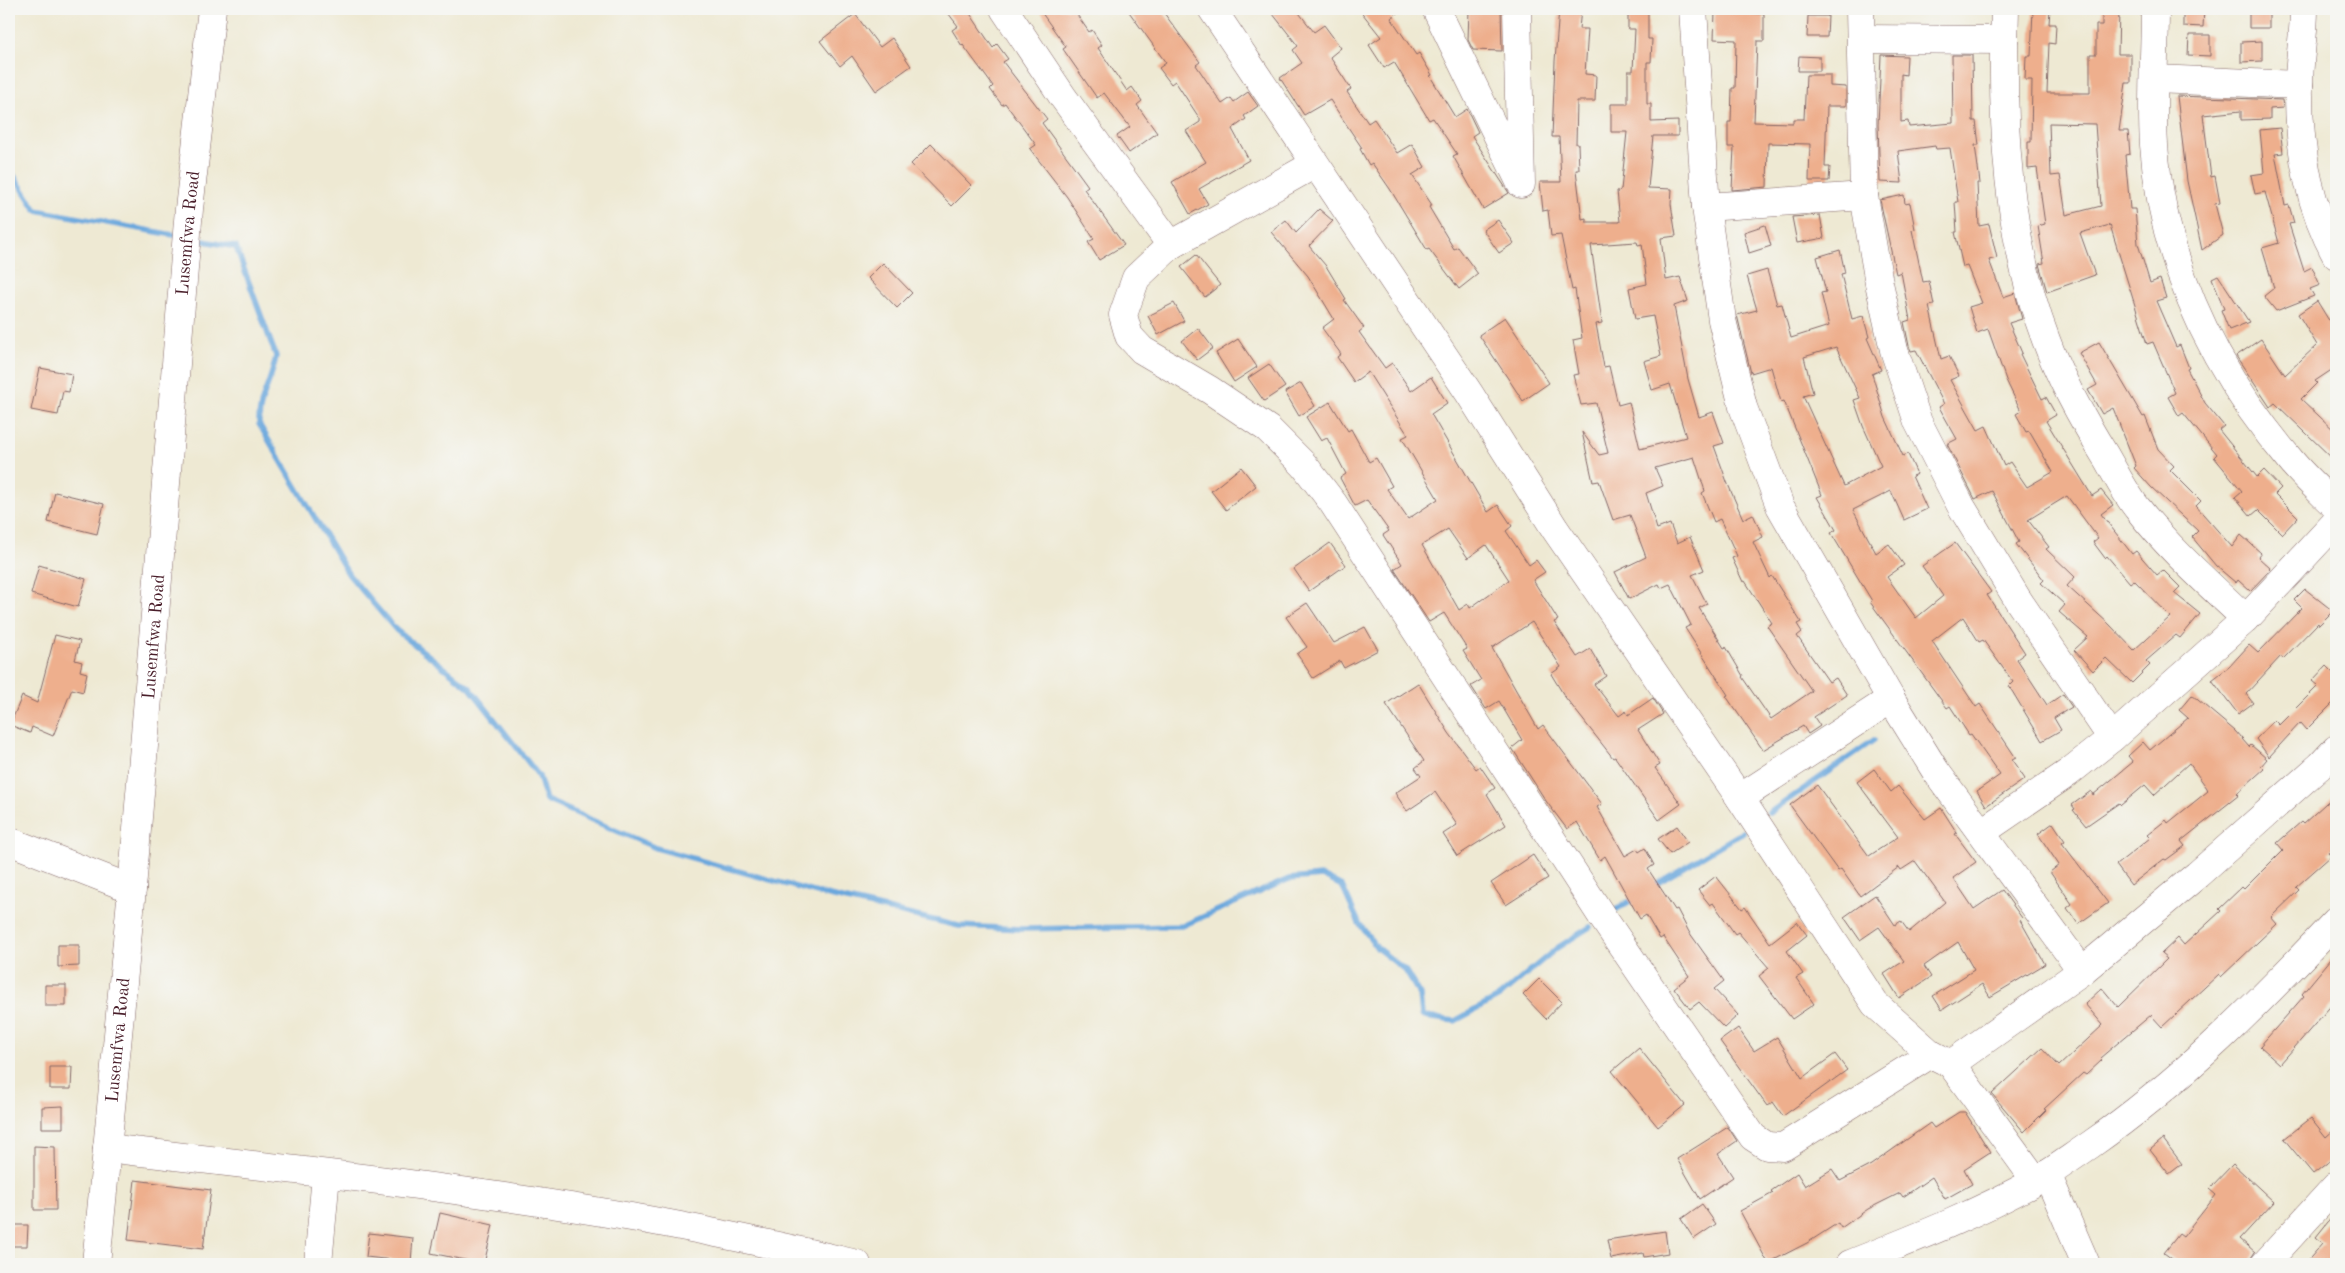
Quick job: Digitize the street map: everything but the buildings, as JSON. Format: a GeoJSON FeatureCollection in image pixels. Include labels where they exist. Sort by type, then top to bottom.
{"type":"FeatureCollection","features":[{"type":"Feature","properties":{"kind":"street","name":"Lusemfwa Road"},"geometry":{"type":"LineString","coordinates":[[96,1264],[132,889],[189,209],[212,9]]}},
{"type":"Feature","properties":{"kind":"street"},"geometry":{"type":"LineString","coordinates":[[1004,9],[1063,96],[1171,245]]}},
{"type":"Feature","properties":{"kind":"street"},"geometry":{"type":"LineString","coordinates":[[1212,9],[1469,393],[1555,529],[1740,798],[1875,1004],[1941,1059],[2041,1178],[2086,1264]]}},
{"type":"Feature","properties":{"kind":"street"},"geometry":{"type":"LineString","coordinates":[[1436,9],[1521,184],[1517,9]]}},
{"type":"Feature","properties":{"kind":"street"},"geometry":{"type":"LineString","coordinates":[[1694,9],[1706,207],[1722,320],[1739,388],[1780,506],[1891,699],[1935,770],[2082,971]]}},
{"type":"Feature","properties":{"kind":"street"},"geometry":{"type":"LineString","coordinates":[[1860,9],[1864,196],[1879,283],[1894,350],[1918,422],[1961,506],[2018,600],[2112,738]]}},
{"type":"Feature","properties":{"kind":"street"},"geometry":{"type":"LineString","coordinates":[[2005,9],[2004,119],[2012,206],[2026,276],[2046,340],[2080,415],[2137,508],[2182,558],[2246,619]]}},
{"type":"Feature","properties":{"kind":"street"},"geometry":{"type":"LineString","coordinates":[[2156,9],[2154,144],[2160,192],[2170,245],[2212,348],[2240,394],[2292,462],[2336,507]]}},
{"type":"Feature","properties":{"kind":"street"},"geometry":{"type":"LineString","coordinates":[[2304,9],[2299,85],[2303,162],[2313,207],[2336,255]]}},
{"type":"Feature","properties":{"kind":"street"},"geometry":{"type":"LineString","coordinates":[[1861,39],[2004,40]]}},
{"type":"Feature","properties":{"kind":"street"},"geometry":{"type":"LineString","coordinates":[[2154,79],[2299,85]]}},
{"type":"Feature","properties":{"kind":"street"},"geometry":{"type":"LineString","coordinates":[[1315,164],[1171,245],[1136,278],[1123,315],[1129,336],[1142,350],[1210,390],[1268,429],[1304,465],[1333,503],[1604,918],[1753,1136],[1767,1146],[1783,1147],[1941,1059],[2082,971],[2197,875],[2336,749]]}},
{"type":"Feature","properties":{"kind":"street"},"geometry":{"type":"LineString","coordinates":[[1706,207],[1864,196]]}},
{"type":"Feature","properties":{"kind":"street"},"geometry":{"type":"LineString","coordinates":[[1982,832],[2068,773],[2112,738],[2246,619],[2336,522]]}},
{"type":"Feature","properties":{"kind":"street"},"geometry":{"type":"LineString","coordinates":[[1740,798],[1891,699]]}},
{"type":"Feature","properties":{"kind":"street"},"geometry":{"type":"LineString","coordinates":[[9,841],[132,889]]}},
{"type":"Feature","properties":{"kind":"street"},"geometry":{"type":"LineString","coordinates":[[1850,1264],[1945,1225],[2041,1178],[2124,1121],[2179,1076],[2258,1004],[2336,921]]}},
{"type":"Feature","properties":{"kind":"street"},"geometry":{"type":"LineString","coordinates":[[107,1148],[463,1192],[636,1218],[760,1242],[857,1264]]}},
{"type":"Feature","properties":{"kind":"street"},"geometry":{"type":"LineString","coordinates":[[318,1264],[326,1175]]}},
{"type":"Feature","properties":{"kind":"street"},"geometry":{"type":"LineString","coordinates":[[2265,1264],[2336,1186]]}},
{"type":"Feature","properties":{"kind":"waterway"},"geometry":{"type":"LineString","coordinates":[[9,168],[36,210],[179,236]]}},
{"type":"Feature","properties":{"kind":"waterway"},"geometry":{"type":"LineString","coordinates":[[193,239],[236,247],[276,356],[272,374],[263,398],[259,424],[349,575],[396,630],[470,688],[539,776],[546,800],[656,848],[821,894],[959,926],[1022,929],[1182,926],[1289,879],[1322,876],[1342,886],[1359,923],[1377,948],[1405,970],[1420,995],[1422,1015],[1455,1021],[1499,997],[1557,948],[1590,927]]}},
{"type":"Feature","properties":{"kind":"waterway"},"geometry":{"type":"LineString","coordinates":[[1769,813],[1874,740]]}},
{"type":"Feature","properties":{"kind":"waterway"},"geometry":{"type":"LineString","coordinates":[[1651,887],[1743,832]]}},
{"type":"Feature","properties":{"kind":"waterway"},"geometry":{"type":"LineString","coordinates":[[1617,909],[1635,898]]}}]}
